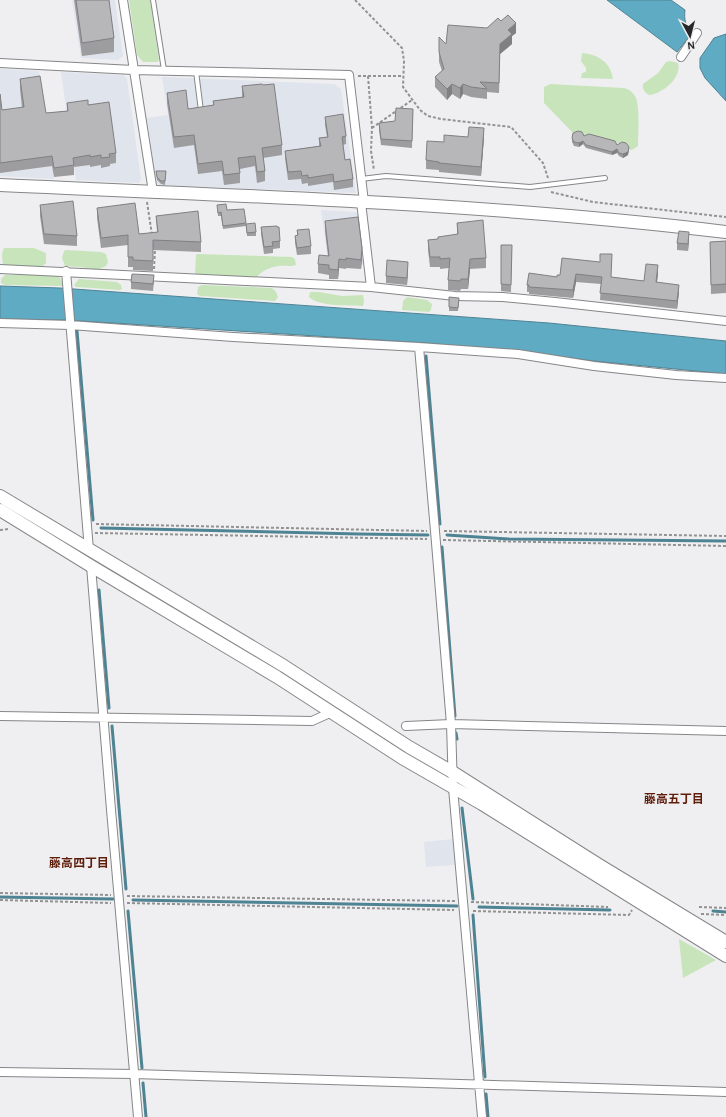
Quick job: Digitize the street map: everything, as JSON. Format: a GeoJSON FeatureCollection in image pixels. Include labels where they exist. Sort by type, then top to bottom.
{"type":"FeatureCollection","features":[{"type":"Feature","properties":{"kind":"street"},"geometry":{"type":"LineString","coordinates":[[123,0],[149,192]]}},
{"type":"Feature","properties":{"kind":"street"},"geometry":{"type":"LineString","coordinates":[[681,57],[696,33]]}},
{"type":"Feature","properties":{"kind":"street"},"geometry":{"type":"LineString","coordinates":[[0,63],[133,70],[349,75],[361,179],[371,287]]}},
{"type":"Feature","properties":{"kind":"street"},"geometry":{"type":"LineString","coordinates":[[0,186],[363,202],[523,211],[663,224],[726,232]]}},
{"type":"Feature","properties":{"kind":"street"},"geometry":{"type":"LineString","coordinates":[[0,269],[66,271],[371,287],[455,296],[503,297],[726,321]]}},
{"type":"Feature","properties":{"kind":"street"},"geometry":{"type":"LineString","coordinates":[[66,271],[89,550]]}},
{"type":"Feature","properties":{"kind":"street"},"geometry":{"type":"LineString","coordinates":[[0,323],[70,325],[233,337],[419,346],[518,354],[594,366],[676,375],[726,378]]}},
{"type":"Feature","properties":{"kind":"street"},"geometry":{"type":"LineString","coordinates":[[419,346],[436,531],[451,724],[454,773],[453,788],[482,1117]]}},
{"type":"Feature","properties":{"kind":"street"},"geometry":{"type":"LineString","coordinates":[[0,496],[284,666],[409,747],[454,773],[599,865],[726,942]]}},
{"type":"Feature","properties":{"kind":"street"},"geometry":{"type":"LineString","coordinates":[[0,510],[277,677],[402,758],[726,956]]}},
{"type":"Feature","properties":{"kind":"street"},"geometry":{"type":"LineString","coordinates":[[91,566],[138,1117]]}},
{"type":"Feature","properties":{"kind":"street"},"geometry":{"type":"LineString","coordinates":[[0,716],[312,721],[332,712]]}},
{"type":"Feature","properties":{"kind":"street"},"geometry":{"type":"LineString","coordinates":[[406,726],[451,724],[726,731]]}},
{"type":"Feature","properties":{"kind":"street"},"geometry":{"type":"LineString","coordinates":[[0,1072],[134,1074],[726,1092]]}},
{"type":"Feature","properties":{"kind":"lane"},"geometry":{"type":"LineString","coordinates":[[153,0],[164,70]]}},
{"type":"Feature","properties":{"kind":"lane"},"geometry":{"type":"LineString","coordinates":[[196,71],[202,114]]}},
{"type":"Feature","properties":{"kind":"lane"},"geometry":{"type":"LineString","coordinates":[[361,179],[386,176],[530,187],[605,178]]}},
{"type":"Feature","properties":{"kind":"path"},"geometry":{"type":"LineString","coordinates":[[355,0],[402,48],[404,61],[403,88],[420,110],[428,116],[440,120],[511,127],[543,163],[551,192],[593,202],[726,217]]}},
{"type":"Feature","properties":{"kind":"path"},"geometry":{"type":"LineString","coordinates":[[349,75],[403,76]]}},
{"type":"Feature","properties":{"kind":"path"},"geometry":{"type":"LineString","coordinates":[[368,76],[372,128],[371,151],[376,177]]}},
{"type":"Feature","properties":{"kind":"path"},"geometry":{"type":"LineString","coordinates":[[372,128],[412,100]]}},
{"type":"Feature","properties":{"kind":"path"},"geometry":{"type":"LineString","coordinates":[[149,192],[153,236]]}},
{"type":"Feature","properties":{"kind":"path"},"geometry":{"type":"LineString","coordinates":[[154,244],[154,276]]}},
{"type":"Feature","properties":{"kind":"path"},"geometry":{"type":"LineString","coordinates":[[87,524],[726,536]]}},
{"type":"Feature","properties":{"kind":"path"},"geometry":{"type":"LineString","coordinates":[[87,533],[726,546]]}},
{"type":"Feature","properties":{"kind":"path"},"geometry":{"type":"LineString","coordinates":[[0,893],[120,899],[629,915],[638,901]]}},
{"type":"Feature","properties":{"kind":"path"},"geometry":{"type":"LineString","coordinates":[[0,900],[120,899],[463,901],[608,907]]}},
{"type":"Feature","properties":{"kind":"path"},"geometry":{"type":"LineString","coordinates":[[699,907],[726,908]]}},
{"type":"Feature","properties":{"kind":"path"},"geometry":{"type":"LineString","coordinates":[[701,914],[726,915]]}},
{"type":"Feature","properties":{"kind":"shaded area"},"geometry":{"type":"Polygon","coordinates":[[[72,0],[115,0],[123,56],[118,60],[81,58],[72,0]]]}},
{"type":"Feature","properties":{"kind":"shaded area"},"geometry":{"type":"Polygon","coordinates":[[[0,69],[39,71],[54,179],[0,176],[0,69]]]}},
{"type":"Feature","properties":{"kind":"shaded area"},"geometry":{"type":"Polygon","coordinates":[[[61,72],[123,75],[127,79],[141,179],[139,183],[76,180],[61,72]]]}},
{"type":"Feature","properties":{"kind":"shaded area"},"geometry":{"type":"Polygon","coordinates":[[[162,77],[335,84],[341,89],[356,193],[159,185],[156,182],[147,118],[168,115],[162,77]]]}},
{"type":"Feature","properties":{"kind":"shaded area"},"geometry":{"type":"Polygon","coordinates":[[[321,210],[355,212],[359,215],[366,264],[328,261],[321,210]]]}},
{"type":"Feature","properties":{"kind":"shaded area"},"geometry":{"type":"Polygon","coordinates":[[[453,839],[455,865],[426,867],[424,842],[453,839]]]}},
{"type":"Feature","properties":{"kind":"green space"},"geometry":{"type":"Polygon","coordinates":[[[129,0],[150,0],[159,60],[157,62],[143,62],[137,55],[129,0]]]}},
{"type":"Feature","properties":{"kind":"green space"},"geometry":{"type":"Polygon","coordinates":[[[582,53],[593,55],[603,60],[610,68],[613,79],[581,78],[582,73],[586,72],[586,68],[581,61],[582,53]]]}},
{"type":"Feature","properties":{"kind":"green space"},"geometry":{"type":"Polygon","coordinates":[[[670,61],[678,63],[677,74],[674,79],[660,92],[649,95],[647,94],[643,89],[643,84],[658,73],[666,62],[670,61]]]}},
{"type":"Feature","properties":{"kind":"green space"},"geometry":{"type":"Polygon","coordinates":[[[550,84],[624,88],[629,90],[635,96],[637,103],[638,146],[632,150],[628,149],[627,145],[577,134],[575,135],[544,103],[544,87],[550,84]]]}},
{"type":"Feature","properties":{"kind":"green space"},"geometry":{"type":"Polygon","coordinates":[[[4,248],[34,248],[46,253],[46,263],[42,267],[8,267],[3,264],[2,254],[4,248]]]}},
{"type":"Feature","properties":{"kind":"green space"},"geometry":{"type":"Polygon","coordinates":[[[64,251],[101,252],[106,254],[108,262],[106,266],[97,270],[65,266],[62,258],[64,251]]]}},
{"type":"Feature","properties":{"kind":"green space"},"geometry":{"type":"Polygon","coordinates":[[[197,254],[292,257],[295,259],[296,265],[272,267],[263,271],[256,278],[196,275],[197,254]]]}},
{"type":"Feature","properties":{"kind":"green space"},"geometry":{"type":"Polygon","coordinates":[[[57,274],[62,281],[62,286],[5,285],[1,283],[1,279],[5,275],[57,274]]]}},
{"type":"Feature","properties":{"kind":"green space"},"geometry":{"type":"Polygon","coordinates":[[[79,279],[117,282],[121,285],[122,289],[76,287],[74,285],[79,279]]]}},
{"type":"Feature","properties":{"kind":"green space"},"geometry":{"type":"Polygon","coordinates":[[[202,285],[272,288],[278,297],[275,301],[200,296],[197,294],[198,287],[202,285]]]}},
{"type":"Feature","properties":{"kind":"green space"},"geometry":{"type":"Polygon","coordinates":[[[310,292],[342,296],[363,295],[363,306],[327,304],[309,297],[310,292]]]}},
{"type":"Feature","properties":{"kind":"green space"},"geometry":{"type":"Polygon","coordinates":[[[407,297],[427,300],[432,304],[431,310],[429,312],[402,310],[403,301],[407,297]]]}},
{"type":"Feature","properties":{"kind":"green space"},"geometry":{"type":"Polygon","coordinates":[[[679,939],[716,960],[683,978],[679,939]]]}},
{"type":"Feature","properties":{"kind":"water"},"geometry":{"type":"Polygon","coordinates":[[[607,0],[671,0],[685,10],[686,22],[692,33],[677,52],[607,0]]]}},
{"type":"Feature","properties":{"kind":"water"},"geometry":{"type":"Polygon","coordinates":[[[726,34],[726,101],[705,78],[700,68],[700,58],[714,38],[726,34]]]}},
{"type":"Feature","properties":{"kind":"water"},"geometry":{"type":"Polygon","coordinates":[[[0,286],[60,288],[549,323],[726,341],[726,374],[594,361],[519,351],[425,343],[66,320],[0,319],[0,286]]]}},
{"type":"Feature","properties":{"kind":"building"},"geometry":{"type":"Polygon","coordinates":[[[76,0],[109,0],[114,38],[82,43],[76,0]]]}},
{"type":"Feature","properties":{"kind":"building"},"geometry":{"type":"Polygon","coordinates":[[[508,15],[516,23],[508,30],[512,34],[500,44],[499,83],[480,82],[487,89],[471,87],[463,84],[460,88],[452,84],[447,89],[435,77],[444,69],[439,52],[439,37],[446,44],[448,25],[487,28],[498,18],[501,21],[508,15]]]}},
{"type":"Feature","properties":{"kind":"building"},"geometry":{"type":"Polygon","coordinates":[[[40,76],[46,113],[68,111],[67,103],[88,100],[88,105],[109,102],[116,153],[109,154],[110,157],[101,158],[101,155],[90,157],[90,155],[73,158],[74,165],[54,168],[52,156],[0,163],[0,94],[2,110],[24,107],[20,79],[40,76]]]}},
{"type":"Feature","properties":{"kind":"building"},"geometry":{"type":"Polygon","coordinates":[[[274,84],[282,145],[262,148],[265,171],[257,172],[255,156],[238,158],[240,173],[224,175],[222,161],[198,164],[194,135],[174,137],[167,93],[186,90],[188,109],[214,105],[213,101],[244,97],[242,86],[274,84]]]}},
{"type":"Feature","properties":{"kind":"building"},"geometry":{"type":"Polygon","coordinates":[[[396,108],[413,109],[412,141],[381,139],[379,123],[395,121],[396,108]]]}},
{"type":"Feature","properties":{"kind":"building"},"geometry":{"type":"Polygon","coordinates":[[[343,114],[346,136],[342,137],[345,160],[350,159],[353,179],[334,182],[333,174],[308,178],[308,175],[302,176],[301,171],[288,172],[285,151],[321,146],[319,138],[328,137],[325,117],[343,114]]]}},
{"type":"Feature","properties":{"kind":"building"},"geometry":{"type":"Polygon","coordinates":[[[469,127],[484,128],[481,167],[439,163],[426,160],[427,141],[444,142],[444,135],[468,137],[469,127]]]}},
{"type":"Feature","properties":{"kind":"building"},"geometry":{"type":"Polygon","coordinates":[[[578,131],[582,132],[584,136],[589,134],[615,141],[617,145],[622,142],[626,143],[629,147],[628,152],[623,154],[619,153],[617,149],[612,152],[586,145],[583,141],[579,143],[574,142],[572,138],[573,133],[578,131]]]}},
{"type":"Feature","properties":{"kind":"building"},"geometry":{"type":"Polygon","coordinates":[[[156,171],[166,171],[165,181],[161,181],[157,177],[156,171]]]}},
{"type":"Feature","properties":{"kind":"building"},"geometry":{"type":"Polygon","coordinates":[[[73,201],[77,236],[44,234],[40,205],[73,201]]]}},
{"type":"Feature","properties":{"kind":"building"},"geometry":{"type":"Polygon","coordinates":[[[135,203],[139,234],[158,232],[156,216],[198,211],[201,242],[153,240],[153,261],[133,260],[133,257],[128,257],[128,235],[101,238],[97,208],[135,203]]]}},
{"type":"Feature","properties":{"kind":"building"},"geometry":{"type":"Polygon","coordinates":[[[226,204],[227,210],[244,209],[246,223],[223,226],[221,212],[218,213],[217,205],[226,204]]]}},
{"type":"Feature","properties":{"kind":"building"},"geometry":{"type":"Polygon","coordinates":[[[358,217],[362,248],[361,260],[346,258],[346,260],[339,259],[338,270],[329,269],[329,265],[318,264],[319,255],[329,256],[325,221],[358,217]]]}},
{"type":"Feature","properties":{"kind":"building"},"geometry":{"type":"Polygon","coordinates":[[[483,220],[486,258],[470,259],[468,279],[461,279],[460,281],[448,280],[450,258],[440,259],[440,257],[430,257],[428,240],[458,234],[457,223],[483,220]]]}},
{"type":"Feature","properties":{"kind":"building"},"geometry":{"type":"Polygon","coordinates":[[[255,223],[256,232],[247,233],[246,224],[255,223]]]}},
{"type":"Feature","properties":{"kind":"building"},"geometry":{"type":"Polygon","coordinates":[[[261,227],[279,227],[280,241],[272,242],[273,246],[264,247],[261,227]]]}},
{"type":"Feature","properties":{"kind":"building"},"geometry":{"type":"Polygon","coordinates":[[[309,229],[311,246],[297,248],[295,236],[298,235],[297,230],[309,229]]]}},
{"type":"Feature","properties":{"kind":"building"},"geometry":{"type":"Polygon","coordinates":[[[679,231],[689,232],[688,244],[677,243],[679,231]]]}},
{"type":"Feature","properties":{"kind":"building"},"geometry":{"type":"Polygon","coordinates":[[[726,241],[726,284],[711,285],[710,242],[726,241]]]}},
{"type":"Feature","properties":{"kind":"building"},"geometry":{"type":"Polygon","coordinates":[[[501,245],[512,245],[511,285],[501,284],[501,245]]]}},
{"type":"Feature","properties":{"kind":"building"},"geometry":{"type":"Polygon","coordinates":[[[600,254],[612,254],[611,277],[644,281],[646,264],[658,265],[656,282],[679,285],[677,301],[600,293],[602,277],[576,274],[573,290],[529,287],[529,285],[527,285],[529,273],[557,277],[557,275],[560,275],[562,258],[600,262],[600,254]]]}},
{"type":"Feature","properties":{"kind":"building"},"geometry":{"type":"Polygon","coordinates":[[[387,260],[408,262],[407,278],[386,276],[387,260]]]}},
{"type":"Feature","properties":{"kind":"building"},"geometry":{"type":"Polygon","coordinates":[[[132,274],[154,275],[153,284],[131,282],[132,274]]]}},
{"type":"Feature","properties":{"kind":"building"},"geometry":{"type":"Polygon","coordinates":[[[449,297],[459,298],[458,308],[449,307],[449,297]]]}},
{"type":"Feature","properties":{"kind":"waterway"},"geometry":{"type":"LineString","coordinates":[[77,331],[93,520]]}},
{"type":"Feature","properties":{"kind":"waterway"},"geometry":{"type":"LineString","coordinates":[[426,356],[440,524]]}},
{"type":"Feature","properties":{"kind":"waterway"},"geometry":{"type":"LineString","coordinates":[[101,528],[428,535]]}},
{"type":"Feature","properties":{"kind":"waterway"},"geometry":{"type":"LineString","coordinates":[[447,535],[508,539],[726,541]]}},
{"type":"Feature","properties":{"kind":"waterway"},"geometry":{"type":"LineString","coordinates":[[442,547],[455,716]]}},
{"type":"Feature","properties":{"kind":"waterway"},"geometry":{"type":"LineString","coordinates":[[99,590],[109,708]]}},
{"type":"Feature","properties":{"kind":"waterway"},"geometry":{"type":"LineString","coordinates":[[112,726],[126,889]]}},
{"type":"Feature","properties":{"kind":"waterway"},"geometry":{"type":"LineString","coordinates":[[456,733],[457,739]]}},
{"type":"Feature","properties":{"kind":"waterway"},"geometry":{"type":"LineString","coordinates":[[462,808],[473,899]]}},
{"type":"Feature","properties":{"kind":"waterway"},"geometry":{"type":"LineString","coordinates":[[0,897],[113,899]]}},
{"type":"Feature","properties":{"kind":"waterway"},"geometry":{"type":"LineString","coordinates":[[133,900],[457,906]]}},
{"type":"Feature","properties":{"kind":"waterway"},"geometry":{"type":"LineString","coordinates":[[479,907],[610,910]]}},
{"type":"Feature","properties":{"kind":"waterway"},"geometry":{"type":"LineString","coordinates":[[128,911],[142,1068]]}},
{"type":"Feature","properties":{"kind":"waterway"},"geometry":{"type":"LineString","coordinates":[[713,911],[726,912]]}},
{"type":"Feature","properties":{"kind":"waterway"},"geometry":{"type":"LineString","coordinates":[[473,915],[485,1077]]}},
{"type":"Feature","properties":{"kind":"waterway"},"geometry":{"type":"LineString","coordinates":[[143,1083],[146,1117]]}},
{"type":"Feature","properties":{"kind":"waterway"},"geometry":{"type":"LineString","coordinates":[[486,1094],[488,1117]]}},
{"type":"Feature","properties":{"kind":"district","name":"藤高五丁目"},"geometry":{"type":"Point","coordinates":[674,799]}},
{"type":"Feature","properties":{"kind":"district","name":"藤高四丁目"},"geometry":{"type":"Point","coordinates":[79,863]}}]}
